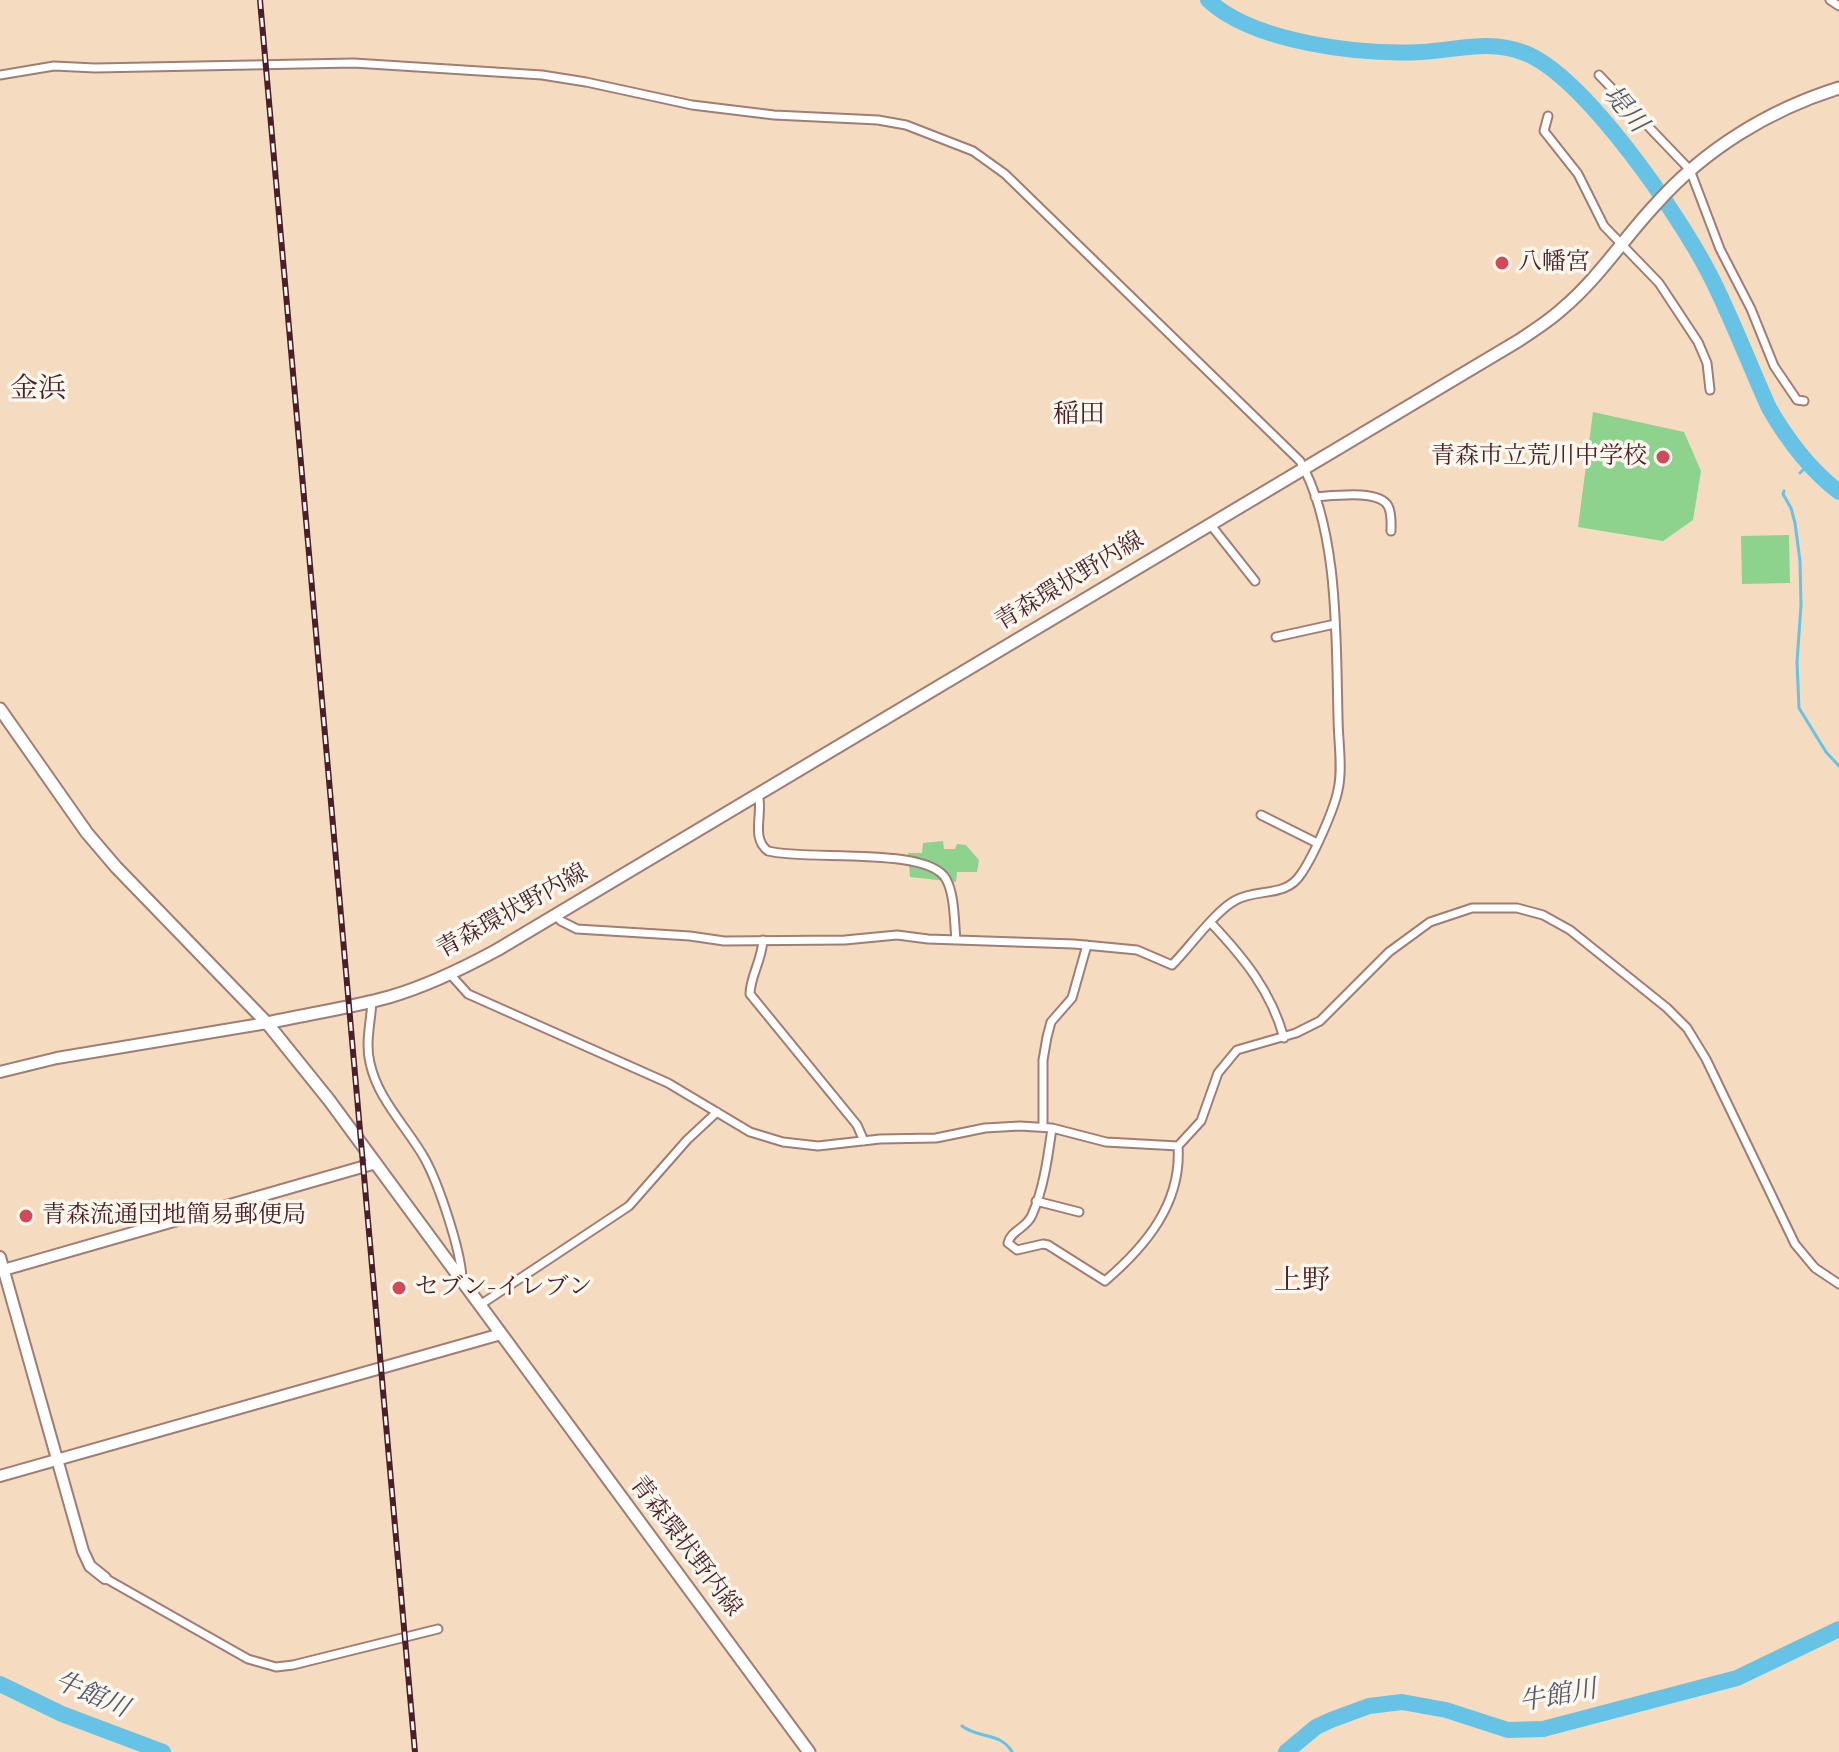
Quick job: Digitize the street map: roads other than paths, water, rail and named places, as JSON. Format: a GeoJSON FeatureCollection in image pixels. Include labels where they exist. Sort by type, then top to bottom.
{"type":"FeatureCollection","features":[{"type":"Feature","properties":{"kind":"main road","name":"青森環状野内線"},"geometry":{"type":"LineString","coordinates":[[267,1023],[409,990],[450,974],[555,915],[1537,328],[1577,295],[1690,170],[1751,126],[1812,97],[1839,88]]}},
{"type":"Feature","properties":{"kind":"main road","name":"青森環状野内線"},"geometry":{"type":"LineString","coordinates":[[0,709],[106,856],[267,1023],[376,1163],[809,1752]]}},
{"type":"Feature","properties":{"kind":"street"},"geometry":{"type":"LineString","coordinates":[[1830,0],[1839,6]]}},
{"type":"Feature","properties":{"kind":"street"},"geometry":{"type":"LineString","coordinates":[[0,75],[54,66],[389,64],[542,75],[692,105],[774,115],[878,120],[920,130],[973,151],[1005,174],[1283,442],[1304,468],[1315,497],[1328,553],[1335,624],[1338,789],[1317,843],[1295,881],[1275,892],[1238,899],[1172,965],[1137,950],[1087,945],[897,935],[845,940],[724,941],[577,929],[555,915]]}},
{"type":"Feature","properties":{"kind":"street"},"geometry":{"type":"LineString","coordinates":[[1599,75],[1690,170],[1720,249],[1751,309],[1774,366],[1791,395],[1804,401]]}},
{"type":"Feature","properties":{"kind":"street"},"geometry":{"type":"LineString","coordinates":[[1548,116],[1544,131],[1578,174],[1604,226],[1659,283],[1698,342],[1707,363],[1710,390]]}},
{"type":"Feature","properties":{"kind":"street"},"geometry":{"type":"LineString","coordinates":[[1315,497],[1360,495],[1380,498],[1389,508],[1391,531]]}},
{"type":"Feature","properties":{"kind":"street"},"geometry":{"type":"LineString","coordinates":[[1210,524],[1255,581]]}},
{"type":"Feature","properties":{"kind":"street"},"geometry":{"type":"LineString","coordinates":[[1276,637],[1335,624]]}},
{"type":"Feature","properties":{"kind":"street"},"geometry":{"type":"LineString","coordinates":[[758,794],[761,804],[758,834],[762,847],[768,851],[825,857],[908,858],[941,872],[948,884],[956,939]]}},
{"type":"Feature","properties":{"kind":"street"},"geometry":{"type":"LineString","coordinates":[[1261,815],[1317,843]]}},
{"type":"Feature","properties":{"kind":"street"},"geometry":{"type":"LineString","coordinates":[[1087,945],[1072,998],[1051,1022],[1047,1037],[1043,1060],[1048,1127],[1036,1201],[1029,1221],[1009,1238],[1010,1247],[1021,1250],[1048,1245],[1105,1281],[1146,1242],[1158,1225],[1174,1183],[1178,1146],[1201,1121],[1218,1073],[1231,1054],[1242,1047],[1284,1038],[1308,1028],[1330,1013],[1345,994],[1389,952],[1430,922],[1457,912],[1484,907],[1517,908],[1543,915],[1586,942],[1687,1028],[1706,1059],[1795,1244],[1815,1268],[1839,1284]]}},
{"type":"Feature","properties":{"kind":"street"},"geometry":{"type":"LineString","coordinates":[[1211,923],[1260,980],[1272,1002],[1284,1038]]}},
{"type":"Feature","properties":{"kind":"street"},"geometry":{"type":"LineString","coordinates":[[763,940],[750,994],[857,1125],[864,1141]]}},
{"type":"Feature","properties":{"kind":"street"},"geometry":{"type":"LineString","coordinates":[[450,974],[468,994],[668,1083],[750,1132],[796,1145],[936,1138],[997,1127],[1048,1127],[1106,1142],[1178,1146]]}},
{"type":"Feature","properties":{"kind":"street"},"geometry":{"type":"LineString","coordinates":[[372,1001],[368,1050],[370,1064],[382,1094],[431,1173],[459,1256],[463,1281]]}},
{"type":"Feature","properties":{"kind":"street"},"geometry":{"type":"LineString","coordinates":[[0,1072],[57,1058],[267,1023]]}},
{"type":"Feature","properties":{"kind":"street"},"geometry":{"type":"LineString","coordinates":[[480,1305],[629,1206],[687,1140],[717,1112]]}},
{"type":"Feature","properties":{"kind":"street"},"geometry":{"type":"LineString","coordinates":[[2,1270],[376,1163]]}},
{"type":"Feature","properties":{"kind":"street"},"geometry":{"type":"LineString","coordinates":[[1036,1201],[1079,1212]]}},
{"type":"Feature","properties":{"kind":"street"},"geometry":{"type":"LineString","coordinates":[[0,1257],[86,1558],[95,1571],[248,1659],[276,1667],[438,1629]]}},
{"type":"Feature","properties":{"kind":"street"},"geometry":{"type":"LineString","coordinates":[[0,1476],[501,1334]]}},
{"type":"Feature","properties":{"kind":"waterway","name":"堤川"},"geometry":{"type":"LineString","coordinates":[[1208,0],[1252,27],[1309,43],[1397,52],[1499,47],[1525,53],[1549,67],[1602,118],[1654,185],[1710,275],[1776,420],[1809,464],[1839,492]]}},
{"type":"Feature","properties":{"kind":"waterway"},"geometry":{"type":"LineString","coordinates":[[1800,473],[1808,465]]}},
{"type":"Feature","properties":{"kind":"waterway"},"geometry":{"type":"LineString","coordinates":[[1784,491],[1795,523],[1800,561],[1799,708],[1826,752],[1839,766]]}},
{"type":"Feature","properties":{"kind":"waterway","name":"牛館川"},"geometry":{"type":"LineString","coordinates":[[1286,1752],[1316,1727],[1331,1720],[1369,1706],[1402,1702],[1446,1710],[1508,1730],[1543,1729],[1737,1678],[1839,1629]]}},
{"type":"Feature","properties":{"kind":"waterway","name":"牛館川"},"geometry":{"type":"LineString","coordinates":[[0,1684],[62,1714],[163,1752]]}},
{"type":"Feature","properties":{"kind":"waterway"},"geometry":{"type":"LineString","coordinates":[[962,1726],[1002,1741],[1012,1752]]}},
{"type":"Feature","properties":{"kind":"railway"},"geometry":{"type":"LineString","coordinates":[[260,0],[415,1752]]}},
{"type":"Feature","properties":{"kind":"place","name":"八幡宮"},"geometry":{"type":"Point","coordinates":[1502,263]}},
{"type":"Feature","properties":{"kind":"place","name":"青森市立荒川中学校"},"geometry":{"type":"Point","coordinates":[1663,457]}},
{"type":"Feature","properties":{"kind":"place","name":"青森流通団地簡易郵便局"},"geometry":{"type":"Point","coordinates":[26,1216]}},
{"type":"Feature","properties":{"kind":"place","name":"セブン-イレブン"},"geometry":{"type":"Point","coordinates":[399,1288]}},
{"type":"Feature","properties":{"kind":"district","name":"金浜"},"geometry":{"type":"Point","coordinates":[38,390]}},
{"type":"Feature","properties":{"kind":"district","name":"稲田"},"geometry":{"type":"Point","coordinates":[1079,416]}},
{"type":"Feature","properties":{"kind":"district","name":"上野"},"geometry":{"type":"Point","coordinates":[1302,1282]}}]}
